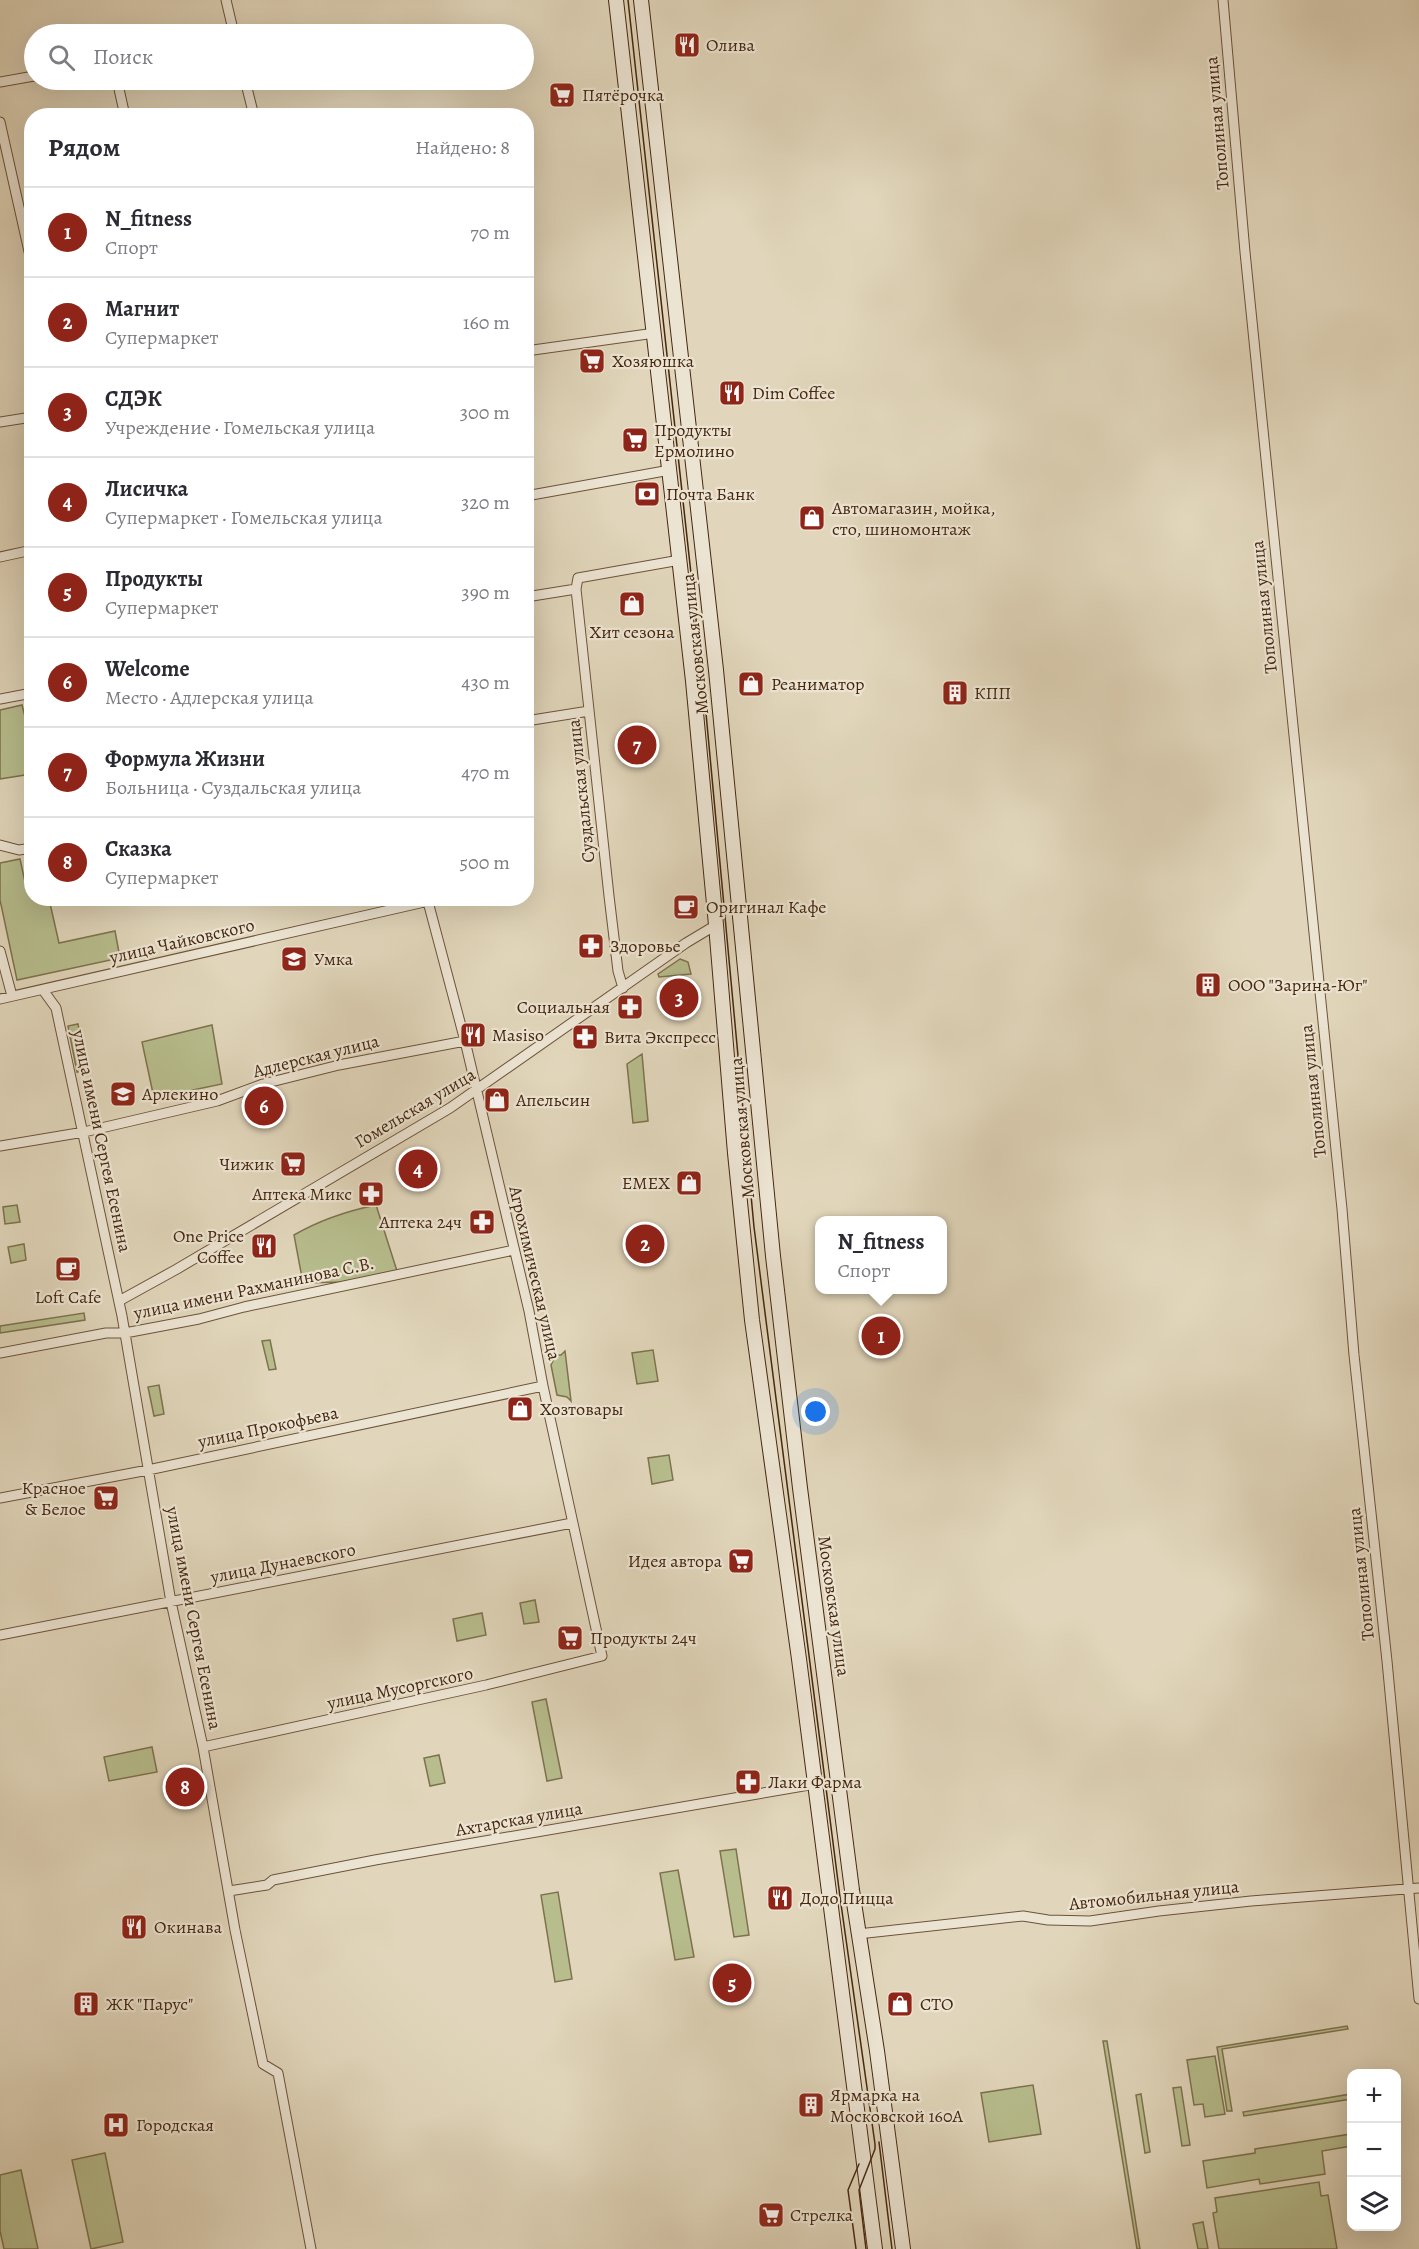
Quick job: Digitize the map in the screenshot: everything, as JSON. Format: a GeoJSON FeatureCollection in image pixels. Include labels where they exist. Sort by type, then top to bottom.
{"type":"FeatureCollection","features":[{"type":"Feature","properties":{"kind":"street"},"geometry":{"type":"LineString","coordinates":[[226,0],[232,24]]}},
{"type":"Feature","properties":{"kind":"street","name":"Тополиная улица"},"geometry":{"type":"LineString","coordinates":[[1223,0],[1246,264],[1419,1999]]}},
{"type":"Feature","properties":{"kind":"street"},"geometry":{"type":"LineString","coordinates":[[616,1],[639,4]]}},
{"type":"Feature","properties":{"kind":"street","name":"Московская улица"},"geometry":{"type":"LineString","coordinates":[[616,1],[680,560],[747,1274],[875,2249]]}},
{"type":"Feature","properties":{"kind":"street"},"geometry":{"type":"LineString","coordinates":[[617,16],[622,10],[636,8],[639,4]]}},
{"type":"Feature","properties":{"kind":"street","name":"Московская улица"},"geometry":{"type":"LineString","coordinates":[[639,4],[716,670],[770,1236],[852,1890],[877,2051],[903,2249]]}},
{"type":"Feature","properties":{"kind":"street"},"geometry":{"type":"LineString","coordinates":[[0,82],[24,78]]}},
{"type":"Feature","properties":{"kind":"street"},"geometry":{"type":"LineString","coordinates":[[119,90],[123,108]]}},
{"type":"Feature","properties":{"kind":"street"},"geometry":{"type":"LineString","coordinates":[[248,90],[252,108]]}},
{"type":"Feature","properties":{"kind":"street"},"geometry":{"type":"LineString","coordinates":[[0,122],[24,229]]}},
{"type":"Feature","properties":{"kind":"street"},"geometry":{"type":"LineString","coordinates":[[534,350],[655,333]]}},
{"type":"Feature","properties":{"kind":"street"},"geometry":{"type":"LineString","coordinates":[[0,422],[24,418]]}},
{"type":"Feature","properties":{"kind":"street"},"geometry":{"type":"LineString","coordinates":[[534,495],[670,470]]}},
{"type":"Feature","properties":{"kind":"street"},"geometry":{"type":"LineString","coordinates":[[0,556],[24,552]]}},
{"type":"Feature","properties":{"kind":"street"},"geometry":{"type":"LineString","coordinates":[[534,596],[576,589],[578,578],[680,560]]}},
{"type":"Feature","properties":{"kind":"street","name":"Суздальская улица"},"geometry":{"type":"LineString","coordinates":[[576,589],[609,896],[618,971],[623,988]]}},
{"type":"Feature","properties":{"kind":"street"},"geometry":{"type":"LineString","coordinates":[[0,699],[24,694]]}},
{"type":"Feature","properties":{"kind":"street"},"geometry":{"type":"LineString","coordinates":[[534,720],[589,711]]}},
{"type":"Feature","properties":{"kind":"street"},"geometry":{"type":"LineString","coordinates":[[0,845],[24,849]]}},
{"type":"Feature","properties":{"kind":"street","name":"улица Чайковского"},"geometry":{"type":"LineString","coordinates":[[0,999],[402,906]]}},
{"type":"Feature","properties":{"kind":"street","name":"Агрохимическая улица"},"geometry":{"type":"LineString","coordinates":[[430,906],[465,1041],[529,1311],[543,1386],[602,1656]]}},
{"type":"Feature","properties":{"kind":"street","name":"Гомельская улица"},"geometry":{"type":"LineString","coordinates":[[119,1301],[387,1146],[477,1091],[686,943],[716,925]]}},
{"type":"Feature","properties":{"kind":"street"},"geometry":{"type":"LineString","coordinates":[[0,951],[12,996]]}},
{"type":"Feature","properties":{"kind":"street","name":"улица имени Сергея Есенина"},"geometry":{"type":"LineString","coordinates":[[42,990],[56,1008],[84,1132],[119,1301],[171,1602],[203,1747],[235,1930],[263,2064],[278,2073],[311,2249]]}},
{"type":"Feature","properties":{"kind":"street","name":"Адлерская улица"},"geometry":{"type":"LineString","coordinates":[[0,1146],[84,1132],[217,1101],[263,1084],[339,1065],[465,1041]]}},
{"type":"Feature","properties":{"kind":"street","name":"улица имени Рахманинова С.В."},"geometry":{"type":"LineString","coordinates":[[0,1353],[106,1333],[125,1333],[514,1250]]}},
{"type":"Feature","properties":{"kind":"street","name":"улица Прокофьева"},"geometry":{"type":"LineString","coordinates":[[0,1498],[148,1470],[543,1386]]}},
{"type":"Feature","properties":{"kind":"street","name":"улица Дунаевского"},"geometry":{"type":"LineString","coordinates":[[0,1635],[572,1523]]}},
{"type":"Feature","properties":{"kind":"street","name":"улица Мусоргского"},"geometry":{"type":"LineString","coordinates":[[203,1747],[478,1687],[602,1656]]}},
{"type":"Feature","properties":{"kind":"street","name":"Ахтарская улица"},"geometry":{"type":"LineString","coordinates":[[230,1891],[267,1885],[273,1880],[375,1860],[815,1784]]}},
{"type":"Feature","properties":{"kind":"street","name":"Автомобильная улица"},"geometry":{"type":"LineString","coordinates":[[859,1940],[1023,1916],[1048,1920],[1090,1921],[1180,1908],[1419,1888]]}},
{"type":"Feature","properties":{"kind":"street"},"geometry":{"type":"LineString","coordinates":[[828,1894],[840,1898],[847,1896],[852,1890]]}},
{"type":"Feature","properties":{"kind":"street"},"geometry":{"type":"LineString","coordinates":[[836,1949],[840,1942],[859,1940]]}},
{"type":"Feature","properties":{"kind":"green space"},"geometry":{"type":"Polygon","coordinates":[[[22,705],[24,775],[0,779],[0,710],[22,705]]]}},
{"type":"Feature","properties":{"kind":"green space"},"geometry":{"type":"Polygon","coordinates":[[[20,859],[24,877],[24,906],[51,906],[59,943],[115,931],[120,958],[17,980],[0,900],[0,863],[20,859]]]}},
{"type":"Feature","properties":{"kind":"green space"},"geometry":{"type":"Polygon","coordinates":[[[680,959],[688,962],[691,974],[659,977],[658,974],[680,959]]]}},
{"type":"Feature","properties":{"kind":"green space"},"geometry":{"type":"Polygon","coordinates":[[[78,1024],[87,1070],[77,1072],[68,1026],[78,1024]]]}},
{"type":"Feature","properties":{"kind":"green space"},"geometry":{"type":"Polygon","coordinates":[[[212,1025],[222,1084],[154,1098],[142,1042],[212,1025]]]}},
{"type":"Feature","properties":{"kind":"green space"},"geometry":{"type":"Polygon","coordinates":[[[642,1054],[648,1121],[633,1123],[627,1064],[642,1054]]]}},
{"type":"Feature","properties":{"kind":"green space"},"geometry":{"type":"Polygon","coordinates":[[[17,1205],[20,1222],[5,1224],[3,1207],[17,1205]]]}},
{"type":"Feature","properties":{"kind":"green space"},"geometry":{"type":"Polygon","coordinates":[[[376,1205],[397,1271],[345,1282],[303,1283],[294,1235],[334,1217],[376,1205]]]}},
{"type":"Feature","properties":{"kind":"green space"},"geometry":{"type":"Polygon","coordinates":[[[24,1244],[26,1260],[11,1263],[8,1247],[24,1244]]]}},
{"type":"Feature","properties":{"kind":"green space"},"geometry":{"type":"Polygon","coordinates":[[[84,1313],[85,1320],[0,1333],[0,1326],[84,1313]]]}},
{"type":"Feature","properties":{"kind":"green space"},"geometry":{"type":"Polygon","coordinates":[[[270,1340],[276,1369],[269,1370],[262,1341],[270,1340]]]}},
{"type":"Feature","properties":{"kind":"green space"},"geometry":{"type":"Polygon","coordinates":[[[653,1350],[658,1381],[637,1384],[632,1353],[653,1350]]]}},
{"type":"Feature","properties":{"kind":"green space"},"geometry":{"type":"Polygon","coordinates":[[[565,1351],[571,1401],[567,1397],[557,1395],[551,1365],[556,1355],[561,1355],[565,1351]]]}},
{"type":"Feature","properties":{"kind":"green space"},"geometry":{"type":"Polygon","coordinates":[[[159,1385],[164,1414],[154,1416],[148,1387],[159,1385]]]}},
{"type":"Feature","properties":{"kind":"green space"},"geometry":{"type":"Polygon","coordinates":[[[669,1455],[673,1480],[652,1484],[648,1458],[669,1455]]]}},
{"type":"Feature","properties":{"kind":"green space"},"geometry":{"type":"Polygon","coordinates":[[[535,1600],[539,1622],[524,1624],[520,1603],[535,1600]]]}},
{"type":"Feature","properties":{"kind":"green space"},"geometry":{"type":"Polygon","coordinates":[[[482,1613],[486,1635],[457,1641],[453,1619],[482,1613]]]}},
{"type":"Feature","properties":{"kind":"green space"},"geometry":{"type":"Polygon","coordinates":[[[546,1699],[562,1778],[547,1781],[532,1702],[546,1699]]]}},
{"type":"Feature","properties":{"kind":"green space"},"geometry":{"type":"Polygon","coordinates":[[[152,1747],[157,1772],[109,1781],[104,1757],[152,1747]]]}},
{"type":"Feature","properties":{"kind":"green space"},"geometry":{"type":"Polygon","coordinates":[[[439,1755],[445,1783],[430,1786],[424,1758],[439,1755]]]}},
{"type":"Feature","properties":{"kind":"green space"},"geometry":{"type":"Polygon","coordinates":[[[736,1849],[749,1935],[734,1937],[720,1851],[736,1849]]]}},
{"type":"Feature","properties":{"kind":"green space"},"geometry":{"type":"Polygon","coordinates":[[[678,1870],[694,1957],[675,1960],[660,1873],[678,1870]]]}},
{"type":"Feature","properties":{"kind":"green space"},"geometry":{"type":"Polygon","coordinates":[[[558,1892],[572,1979],[555,1982],[541,1895],[558,1892]]]}},
{"type":"Feature","properties":{"kind":"green space"},"geometry":{"type":"Polygon","coordinates":[[[1347,2026],[1348,2029],[1222,2049],[1232,2111],[1227,2111],[1217,2047],[1347,2026]]]}},
{"type":"Feature","properties":{"kind":"green space"},"geometry":{"type":"Polygon","coordinates":[[[1103,2041],[1107,2041],[1140,2249],[1137,2249],[1103,2041]]]}},
{"type":"Feature","properties":{"kind":"green space"},"geometry":{"type":"Polygon","coordinates":[[[1215,2056],[1225,2114],[1205,2117],[1203,2104],[1194,2105],[1187,2060],[1215,2056]]]}},
{"type":"Feature","properties":{"kind":"green space"},"geometry":{"type":"Polygon","coordinates":[[[1033,2085],[1041,2134],[989,2142],[981,2093],[1033,2085]]]}},
{"type":"Feature","properties":{"kind":"green space"},"geometry":{"type":"Polygon","coordinates":[[[1181,2087],[1190,2145],[1182,2146],[1173,2088],[1181,2087]]]}},
{"type":"Feature","properties":{"kind":"green space"},"geometry":{"type":"Polygon","coordinates":[[[1141,2094],[1150,2152],[1145,2153],[1136,2095],[1141,2094]]]}},
{"type":"Feature","properties":{"kind":"green space"},"geometry":{"type":"Polygon","coordinates":[[[1347,2095],[1347,2100],[1244,2116],[1243,2112],[1347,2095]]]}},
{"type":"Feature","properties":{"kind":"green space"},"geometry":{"type":"Polygon","coordinates":[[[1347,2135],[1347,2147],[1322,2151],[1325,2174],[1260,2184],[1259,2179],[1207,2188],[1203,2161],[1255,2153],[1255,2149],[1347,2135]]]}},
{"type":"Feature","properties":{"kind":"green space"},"geometry":{"type":"Polygon","coordinates":[[[105,2153],[123,2242],[91,2249],[72,2160],[105,2153]]]}},
{"type":"Feature","properties":{"kind":"green space"},"geometry":{"type":"Polygon","coordinates":[[[21,2170],[38,2249],[4,2249],[0,2231],[0,2175],[21,2170]]]}},
{"type":"Feature","properties":{"kind":"green space"},"geometry":{"type":"Polygon","coordinates":[[[1319,2182],[1321,2196],[1328,2195],[1337,2249],[1219,2249],[1213,2213],[1217,2212],[1215,2198],[1319,2182]]]}},
{"type":"Feature","properties":{"kind":"green space"},"geometry":{"type":"Polygon","coordinates":[[[1203,2222],[1208,2249],[1198,2249],[1193,2224],[1203,2222]]]}},
{"type":"Feature","properties":{"kind":"tram line"},"geometry":{"type":"LineString","coordinates":[[628,0],[704,692],[754,1227],[840,1897],[875,2144],[859,2190],[866,2249]]}},
{"type":"Feature","properties":{"kind":"tram line"},"geometry":{"type":"LineString","coordinates":[[879,2142],[892,2249]]}},
{"type":"Feature","properties":{"kind":"tram line"},"geometry":{"type":"LineString","coordinates":[[856,2249],[848,2190],[859,2164]]}},
{"type":"Feature","properties":{"kind":"place","name":"Олива"},"geometry":{"type":"Point","coordinates":[687,45]}},
{"type":"Feature","properties":{"kind":"place","name":"Пятёрочка"},"geometry":{"type":"Point","coordinates":[562,95]}},
{"type":"Feature","properties":{"kind":"place","name":"Хозяюшка"},"geometry":{"type":"Point","coordinates":[592,361]}},
{"type":"Feature","properties":{"kind":"place","name":"Dim Coffee"},"geometry":{"type":"Point","coordinates":[732,393]}},
{"type":"Feature","properties":{"kind":"place","name":"Продукты Ермолино"},"geometry":{"type":"Point","coordinates":[635,440]}},
{"type":"Feature","properties":{"kind":"place","name":"Почта Банк"},"geometry":{"type":"Point","coordinates":[647,494]}},
{"type":"Feature","properties":{"kind":"place","name":"Автомагазин, мойка, сто, шиномонтаж"},"geometry":{"type":"Point","coordinates":[812,518]}},
{"type":"Feature","properties":{"kind":"place","name":"Хит сезона"},"geometry":{"type":"Point","coordinates":[632,604]}},
{"type":"Feature","properties":{"kind":"place","name":"Реаниматор"},"geometry":{"type":"Point","coordinates":[751,684]}},
{"type":"Feature","properties":{"kind":"place","name":"КПП"},"geometry":{"type":"Point","coordinates":[955,693]}},
{"type":"Feature","properties":{"kind":"place","name":"Формула Жизни"},"geometry":{"type":"Point","coordinates":[637,745]}},
{"type":"Feature","properties":{"kind":"place","name":"Оригинал Кафе"},"geometry":{"type":"Point","coordinates":[686,907]}},
{"type":"Feature","properties":{"kind":"place","name":"Здоровье"},"geometry":{"type":"Point","coordinates":[591,946]}},
{"type":"Feature","properties":{"kind":"place","name":"Умка"},"geometry":{"type":"Point","coordinates":[294,959]}},
{"type":"Feature","properties":{"kind":"place","name":"ООО \"Зарина-Юг\""},"geometry":{"type":"Point","coordinates":[1208,985]}},
{"type":"Feature","properties":{"kind":"place","name":"СДЭК"},"geometry":{"type":"Point","coordinates":[679,998]}},
{"type":"Feature","properties":{"kind":"place","name":"Социальная"},"geometry":{"type":"Point","coordinates":[630,1007]}},
{"type":"Feature","properties":{"kind":"place","name":"Masiso"},"geometry":{"type":"Point","coordinates":[473,1035]}},
{"type":"Feature","properties":{"kind":"place","name":"Вита Экспресс"},"geometry":{"type":"Point","coordinates":[585,1037]}},
{"type":"Feature","properties":{"kind":"place","name":"Арлекино"},"geometry":{"type":"Point","coordinates":[123,1094]}},
{"type":"Feature","properties":{"kind":"place","name":"Апельсин"},"geometry":{"type":"Point","coordinates":[497,1100]}},
{"type":"Feature","properties":{"kind":"place","name":"Welcome"},"geometry":{"type":"Point","coordinates":[264,1106]}},
{"type":"Feature","properties":{"kind":"place","name":"Чижик"},"geometry":{"type":"Point","coordinates":[293,1164]}},
{"type":"Feature","properties":{"kind":"place","name":"Лисичка"},"geometry":{"type":"Point","coordinates":[418,1169]}},
{"type":"Feature","properties":{"kind":"place","name":"EMEX"},"geometry":{"type":"Point","coordinates":[689,1183]}},
{"type":"Feature","properties":{"kind":"place","name":"Аптека Микс"},"geometry":{"type":"Point","coordinates":[371,1194]}},
{"type":"Feature","properties":{"kind":"place","name":"Аптека 24ч"},"geometry":{"type":"Point","coordinates":[482,1222]}},
{"type":"Feature","properties":{"kind":"place","name":"Магнит"},"geometry":{"type":"Point","coordinates":[645,1244]}},
{"type":"Feature","properties":{"kind":"place","name":"One Price Coffee"},"geometry":{"type":"Point","coordinates":[264,1246]}},
{"type":"Feature","properties":{"kind":"place","name":"Loft Cafe"},"geometry":{"type":"Point","coordinates":[68,1269]}},
{"type":"Feature","properties":{"kind":"place","name":"N_fitness"},"geometry":{"type":"Point","coordinates":[881,1336]}},
{"type":"Feature","properties":{"kind":"place","name":"Хозтовары"},"geometry":{"type":"Point","coordinates":[520,1409]}},
{"type":"Feature","properties":{"kind":"place","name":"Красное & Белое"},"geometry":{"type":"Point","coordinates":[106,1498]}},
{"type":"Feature","properties":{"kind":"place","name":"Идея автора"},"geometry":{"type":"Point","coordinates":[741,1561]}},
{"type":"Feature","properties":{"kind":"place","name":"Продукты 24ч"},"geometry":{"type":"Point","coordinates":[570,1638]}},
{"type":"Feature","properties":{"kind":"place","name":"Лаки Фарма"},"geometry":{"type":"Point","coordinates":[748,1782]}},
{"type":"Feature","properties":{"kind":"place","name":"Сказка"},"geometry":{"type":"Point","coordinates":[185,1787]}},
{"type":"Feature","properties":{"kind":"place","name":"Додо Пицца"},"geometry":{"type":"Point","coordinates":[780,1898]}},
{"type":"Feature","properties":{"kind":"place","name":"Окинава"},"geometry":{"type":"Point","coordinates":[134,1927]}},
{"type":"Feature","properties":{"kind":"place","name":"Продукты"},"geometry":{"type":"Point","coordinates":[732,1983]}},
{"type":"Feature","properties":{"kind":"place","name":"ЖК \"Парус\""},"geometry":{"type":"Point","coordinates":[86,2004]}},
{"type":"Feature","properties":{"kind":"place","name":"СТО"},"geometry":{"type":"Point","coordinates":[900,2004]}},
{"type":"Feature","properties":{"kind":"place","name":"Ярмарка на Московской 160А"},"geometry":{"type":"Point","coordinates":[811,2105]}},
{"type":"Feature","properties":{"kind":"place","name":"Городская"},"geometry":{"type":"Point","coordinates":[116,2125]}},
{"type":"Feature","properties":{"kind":"place","name":"Стрелка"},"geometry":{"type":"Point","coordinates":[771,2215]}}]}
